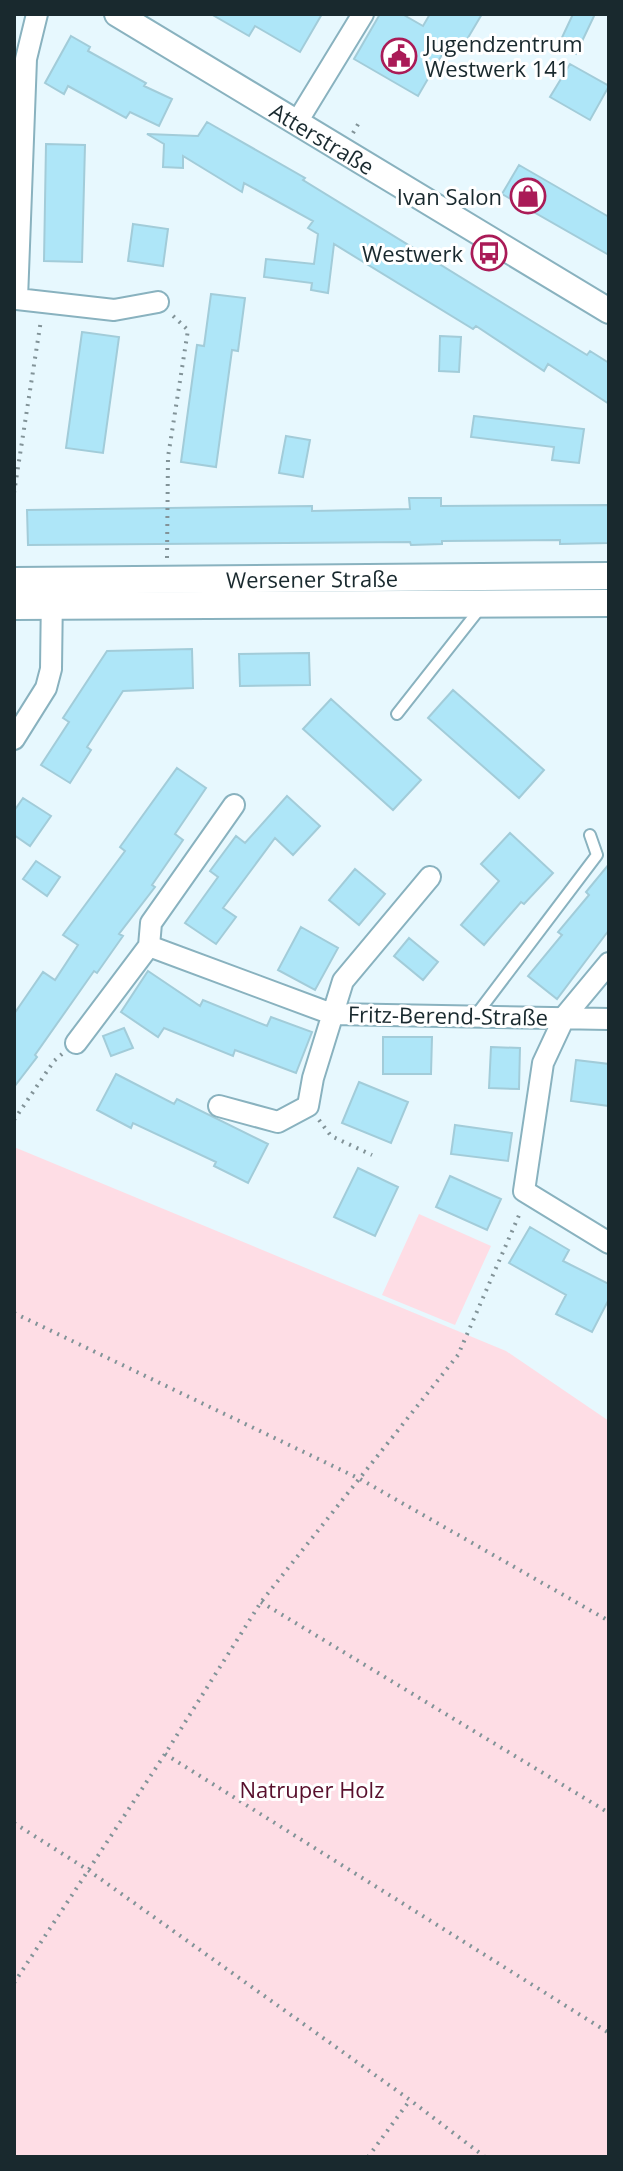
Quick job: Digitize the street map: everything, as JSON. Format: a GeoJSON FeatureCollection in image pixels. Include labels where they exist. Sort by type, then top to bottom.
{"type":"FeatureCollection","features":[{"type":"Feature","properties":{"kind":"main road","name":"Wersener Straße"},"geometry":{"type":"LineString","coordinates":[[14,606],[52,593],[167,580],[609,576]]}},
{"type":"Feature","properties":{"kind":"main road","name":"Wersener Straße"},"geometry":{"type":"LineString","coordinates":[[14,581],[52,593],[609,603]]}},
{"type":"Feature","properties":{"kind":"street"},"geometry":{"type":"LineString","coordinates":[[37,14],[26,59],[16,299],[114,310],[158,302]]}},
{"type":"Feature","properties":{"kind":"street","name":"Atterstraße"},"geometry":{"type":"LineString","coordinates":[[117,14],[609,311]]}},
{"type":"Feature","properties":{"kind":"street"},"geometry":{"type":"LineString","coordinates":[[297,122],[363,14]]}},
{"type":"Feature","properties":{"kind":"street"},"geometry":{"type":"LineString","coordinates":[[14,739],[46,688],[51,669],[52,593]]}},
{"type":"Feature","properties":{"kind":"street"},"geometry":{"type":"LineString","coordinates":[[76,1043],[149,946],[151,923],[234,805]]}},
{"type":"Feature","properties":{"kind":"street","name":"Fritz-Berend-Straße"},"geometry":{"type":"LineString","coordinates":[[308,1106],[313,1078],[343,981],[430,877]]}},
{"type":"Feature","properties":{"kind":"street","name":"Fritz-Berend-Straße"},"geometry":{"type":"LineString","coordinates":[[149,946],[332,1014],[609,1019]]}},
{"type":"Feature","properties":{"kind":"street","name":"Fritz-Berend-Straße"},"geometry":{"type":"LineString","coordinates":[[565,1016],[609,963]]}},
{"type":"Feature","properties":{"kind":"street"},"geometry":{"type":"LineString","coordinates":[[565,1016],[543,1063],[524,1191],[609,1243]]}},
{"type":"Feature","properties":{"kind":"street"},"geometry":{"type":"LineString","coordinates":[[219,1106],[278,1122],[308,1106]]}},
{"type":"Feature","properties":{"kind":"lane"},"geometry":{"type":"LineString","coordinates":[[397,714],[484,603]]}},
{"type":"Feature","properties":{"kind":"lane"},"geometry":{"type":"LineString","coordinates":[[476,1015],[597,855],[590,835]]}},
{"type":"Feature","properties":{"kind":"path"},"geometry":{"type":"LineString","coordinates":[[14,493],[43,302]]}},
{"type":"Feature","properties":{"kind":"path"},"geometry":{"type":"LineString","coordinates":[[158,302],[188,330],[168,457],[167,580]]}},
{"type":"Feature","properties":{"kind":"path"},"geometry":{"type":"LineString","coordinates":[[14,1120],[54,1061],[76,1043]]}},
{"type":"Feature","properties":{"kind":"path"},"geometry":{"type":"LineString","coordinates":[[308,1106],[331,1136],[372,1155]]}},
{"type":"Feature","properties":{"kind":"path"},"geometry":{"type":"LineString","coordinates":[[14,1983],[261,1602],[458,1355],[519,1219],[524,1191]]}},
{"type":"Feature","properties":{"kind":"path"},"geometry":{"type":"LineString","coordinates":[[14,1313],[360,1479],[609,1621]]}},
{"type":"Feature","properties":{"kind":"path"},"geometry":{"type":"LineString","coordinates":[[261,1602],[609,1813]]}},
{"type":"Feature","properties":{"kind":"path"},"geometry":{"type":"LineString","coordinates":[[165,1754],[609,2033]]}},
{"type":"Feature","properties":{"kind":"path"},"geometry":{"type":"LineString","coordinates":[[14,1823],[88,1870],[485,2157]]}},
{"type":"Feature","properties":{"kind":"path"},"geometry":{"type":"LineString","coordinates":[[368,2157],[410,2100]]}},
{"type":"Feature","properties":{"kind":"green space","name":"Natruper Holz"},"geometry":{"type":"Polygon","coordinates":[[[14,1147],[506,1351],[609,1421],[609,2157],[14,2157],[14,1147]]]}},
{"type":"Feature","properties":{"kind":"green space"},"geometry":{"type":"Polygon","coordinates":[[[419,1214],[491,1246],[455,1325],[382,1295],[419,1214]]]}},
{"type":"Feature","properties":{"kind":"building"},"geometry":{"type":"Polygon","coordinates":[[[211,14],[322,14],[300,52],[255,26],[249,36],[211,14]]]}},
{"type":"Feature","properties":{"kind":"building","name":"Jugendzentrum Westwerk 141"},"geometry":{"type":"Polygon","coordinates":[[[380,14],[402,14],[423,26],[430,14],[482,14],[459,53],[447,46],[418,96],[354,59],[380,14]]]}},
{"type":"Feature","properties":{"kind":"building"},"geometry":{"type":"Polygon","coordinates":[[[573,14],[595,14],[576,54],[558,46],[573,14]]]}},
{"type":"Feature","properties":{"kind":"building"},"geometry":{"type":"Polygon","coordinates":[[[71,36],[90,47],[88,51],[146,83],[144,86],[172,99],[159,126],[130,112],[126,118],[68,86],[64,94],[45,83],[71,36]]]}},
{"type":"Feature","properties":{"kind":"building"},"geometry":{"type":"Polygon","coordinates":[[[570,64],[609,86],[590,120],[550,97],[570,64]]]}},
{"type":"Feature","properties":{"kind":"building"},"geometry":{"type":"Polygon","coordinates":[[[207,122],[305,178],[303,180],[587,355],[590,351],[609,363],[609,404],[548,364],[544,371],[476,326],[473,329],[334,244],[328,293],[311,290],[312,283],[264,277],[266,259],[314,264],[318,234],[308,228],[313,221],[244,183],[242,192],[183,156],[183,168],[163,167],[164,144],[147,134],[198,136],[207,122]]]}},
{"type":"Feature","properties":{"kind":"building"},"geometry":{"type":"Polygon","coordinates":[[[46,144],[85,145],[82,262],[44,261],[46,144]]]}},
{"type":"Feature","properties":{"kind":"building"},"geometry":{"type":"Polygon","coordinates":[[[519,165],[609,217],[609,255],[502,194],[519,165]]]}},
{"type":"Feature","properties":{"kind":"building"},"geometry":{"type":"Polygon","coordinates":[[[133,224],[168,229],[163,266],[128,261],[133,224]]]}},
{"type":"Feature","properties":{"kind":"building"},"geometry":{"type":"Polygon","coordinates":[[[211,294],[245,298],[238,351],[232,350],[216,467],[181,462],[197,345],[204,346],[211,294]]]}},
{"type":"Feature","properties":{"kind":"building"},"geometry":{"type":"Polygon","coordinates":[[[82,332],[119,337],[103,453],[66,448],[82,332]]]}},
{"type":"Feature","properties":{"kind":"building"},"geometry":{"type":"Polygon","coordinates":[[[440,336],[461,337],[459,372],[439,371],[440,336]]]}},
{"type":"Feature","properties":{"kind":"building"},"geometry":{"type":"Polygon","coordinates":[[[474,416],[584,429],[579,463],[552,460],[554,447],[471,437],[474,416]]]}},
{"type":"Feature","properties":{"kind":"building"},"geometry":{"type":"Polygon","coordinates":[[[286,436],[310,440],[303,477],[279,473],[286,436]]]}},
{"type":"Feature","properties":{"kind":"building"},"geometry":{"type":"Polygon","coordinates":[[[409,498],[441,498],[441,506],[609,505],[609,543],[560,544],[560,540],[442,541],[442,544],[411,545],[410,542],[28,545],[27,510],[312,506],[312,511],[410,509],[409,498]]]}},
{"type":"Feature","properties":{"kind":"building"},"geometry":{"type":"Polygon","coordinates":[[[192,649],[193,688],[123,691],[87,747],[91,750],[70,783],[41,765],[69,722],[63,718],[107,651],[192,649]]]}},
{"type":"Feature","properties":{"kind":"building"},"geometry":{"type":"Polygon","coordinates":[[[309,653],[310,685],[240,686],[239,654],[309,653]]]}},
{"type":"Feature","properties":{"kind":"building"},"geometry":{"type":"Polygon","coordinates":[[[453,690],[544,770],[519,798],[428,718],[453,690]]]}},
{"type":"Feature","properties":{"kind":"building"},"geometry":{"type":"Polygon","coordinates":[[[331,699],[421,780],[393,810],[303,729],[331,699]]]}},
{"type":"Feature","properties":{"kind":"building"},"geometry":{"type":"Polygon","coordinates":[[[177,768],[206,788],[175,834],[183,840],[152,885],[155,887],[119,934],[123,936],[97,973],[94,971],[14,1087],[14,1014],[43,972],[55,980],[78,945],[63,935],[125,851],[120,847],[177,768]]]}},
{"type":"Feature","properties":{"kind":"building"},"geometry":{"type":"Polygon","coordinates":[[[287,796],[320,826],[293,855],[275,838],[223,908],[236,917],[216,944],[185,923],[218,877],[210,871],[236,836],[245,843],[287,796]]]}},
{"type":"Feature","properties":{"kind":"building"},"geometry":{"type":"Polygon","coordinates":[[[23,798],[51,816],[30,846],[14,835],[14,811],[23,798]]]}},
{"type":"Feature","properties":{"kind":"building"},"geometry":{"type":"Polygon","coordinates":[[[510,833],[553,873],[524,904],[521,902],[484,945],[461,925],[499,881],[481,864],[510,833]]]}},
{"type":"Feature","properties":{"kind":"building"},"geometry":{"type":"Polygon","coordinates":[[[36,861],[60,877],[47,896],[23,879],[36,861]]]}},
{"type":"Feature","properties":{"kind":"building"},"geometry":{"type":"Polygon","coordinates":[[[609,864],[609,930],[557,999],[528,976],[562,935],[558,932],[589,895],[586,892],[609,864]]]}},
{"type":"Feature","properties":{"kind":"building"},"geometry":{"type":"Polygon","coordinates":[[[355,869],[385,894],[359,925],[329,900],[355,869]]]}},
{"type":"Feature","properties":{"kind":"building"},"geometry":{"type":"Polygon","coordinates":[[[301,927],[338,948],[315,990],[278,970],[301,927]]]}},
{"type":"Feature","properties":{"kind":"building"},"geometry":{"type":"Polygon","coordinates":[[[409,938],[438,962],[423,980],[394,956],[409,938]]]}},
{"type":"Feature","properties":{"kind":"building"},"geometry":{"type":"Polygon","coordinates":[[[148,971],[200,1006],[203,1000],[267,1026],[271,1017],[312,1032],[296,1073],[235,1050],[233,1056],[164,1028],[158,1037],[121,1012],[148,971]]]}},
{"type":"Feature","properties":{"kind":"building"},"geometry":{"type":"Polygon","coordinates":[[[124,1028],[133,1048],[111,1056],[103,1036],[124,1028]]]}},
{"type":"Feature","properties":{"kind":"building"},"geometry":{"type":"Polygon","coordinates":[[[383,1037],[432,1037],[431,1074],[383,1074],[383,1037]]]}},
{"type":"Feature","properties":{"kind":"building"},"geometry":{"type":"Polygon","coordinates":[[[491,1047],[520,1048],[519,1089],[489,1088],[491,1047]]]}},
{"type":"Feature","properties":{"kind":"building"},"geometry":{"type":"Polygon","coordinates":[[[576,1060],[609,1064],[609,1106],[571,1101],[576,1060]]]}},
{"type":"Feature","properties":{"kind":"building"},"geometry":{"type":"Polygon","coordinates":[[[116,1074],[174,1104],[177,1099],[268,1144],[248,1183],[214,1166],[216,1162],[133,1123],[131,1128],[97,1110],[116,1074]]]}},
{"type":"Feature","properties":{"kind":"building"},"geometry":{"type":"Polygon","coordinates":[[[359,1082],[408,1102],[391,1143],[342,1123],[359,1082]]]}},
{"type":"Feature","properties":{"kind":"building"},"geometry":{"type":"Polygon","coordinates":[[[455,1125],[512,1133],[508,1161],[451,1154],[455,1125]]]}},
{"type":"Feature","properties":{"kind":"building"},"geometry":{"type":"Polygon","coordinates":[[[358,1168],[398,1187],[375,1236],[334,1217],[358,1168]]]}},
{"type":"Feature","properties":{"kind":"building"},"geometry":{"type":"Polygon","coordinates":[[[450,1176],[501,1199],[487,1230],[436,1207],[450,1176]]]}},
{"type":"Feature","properties":{"kind":"building"},"geometry":{"type":"Polygon","coordinates":[[[530,1227],[569,1250],[563,1261],[609,1284],[609,1299],[592,1332],[556,1314],[566,1295],[509,1263],[530,1227]]]}},
{"type":"Feature","properties":{"kind":"place","name":"Jugendzentrum Westwerk 141"},"geometry":{"type":"Point","coordinates":[399,56]}},
{"type":"Feature","properties":{"kind":"place","name":"Ivan Salon"},"geometry":{"type":"Point","coordinates":[528,196]}},
{"type":"Feature","properties":{"kind":"place","name":"Westwerk"},"geometry":{"type":"Point","coordinates":[489,253]}}]}
